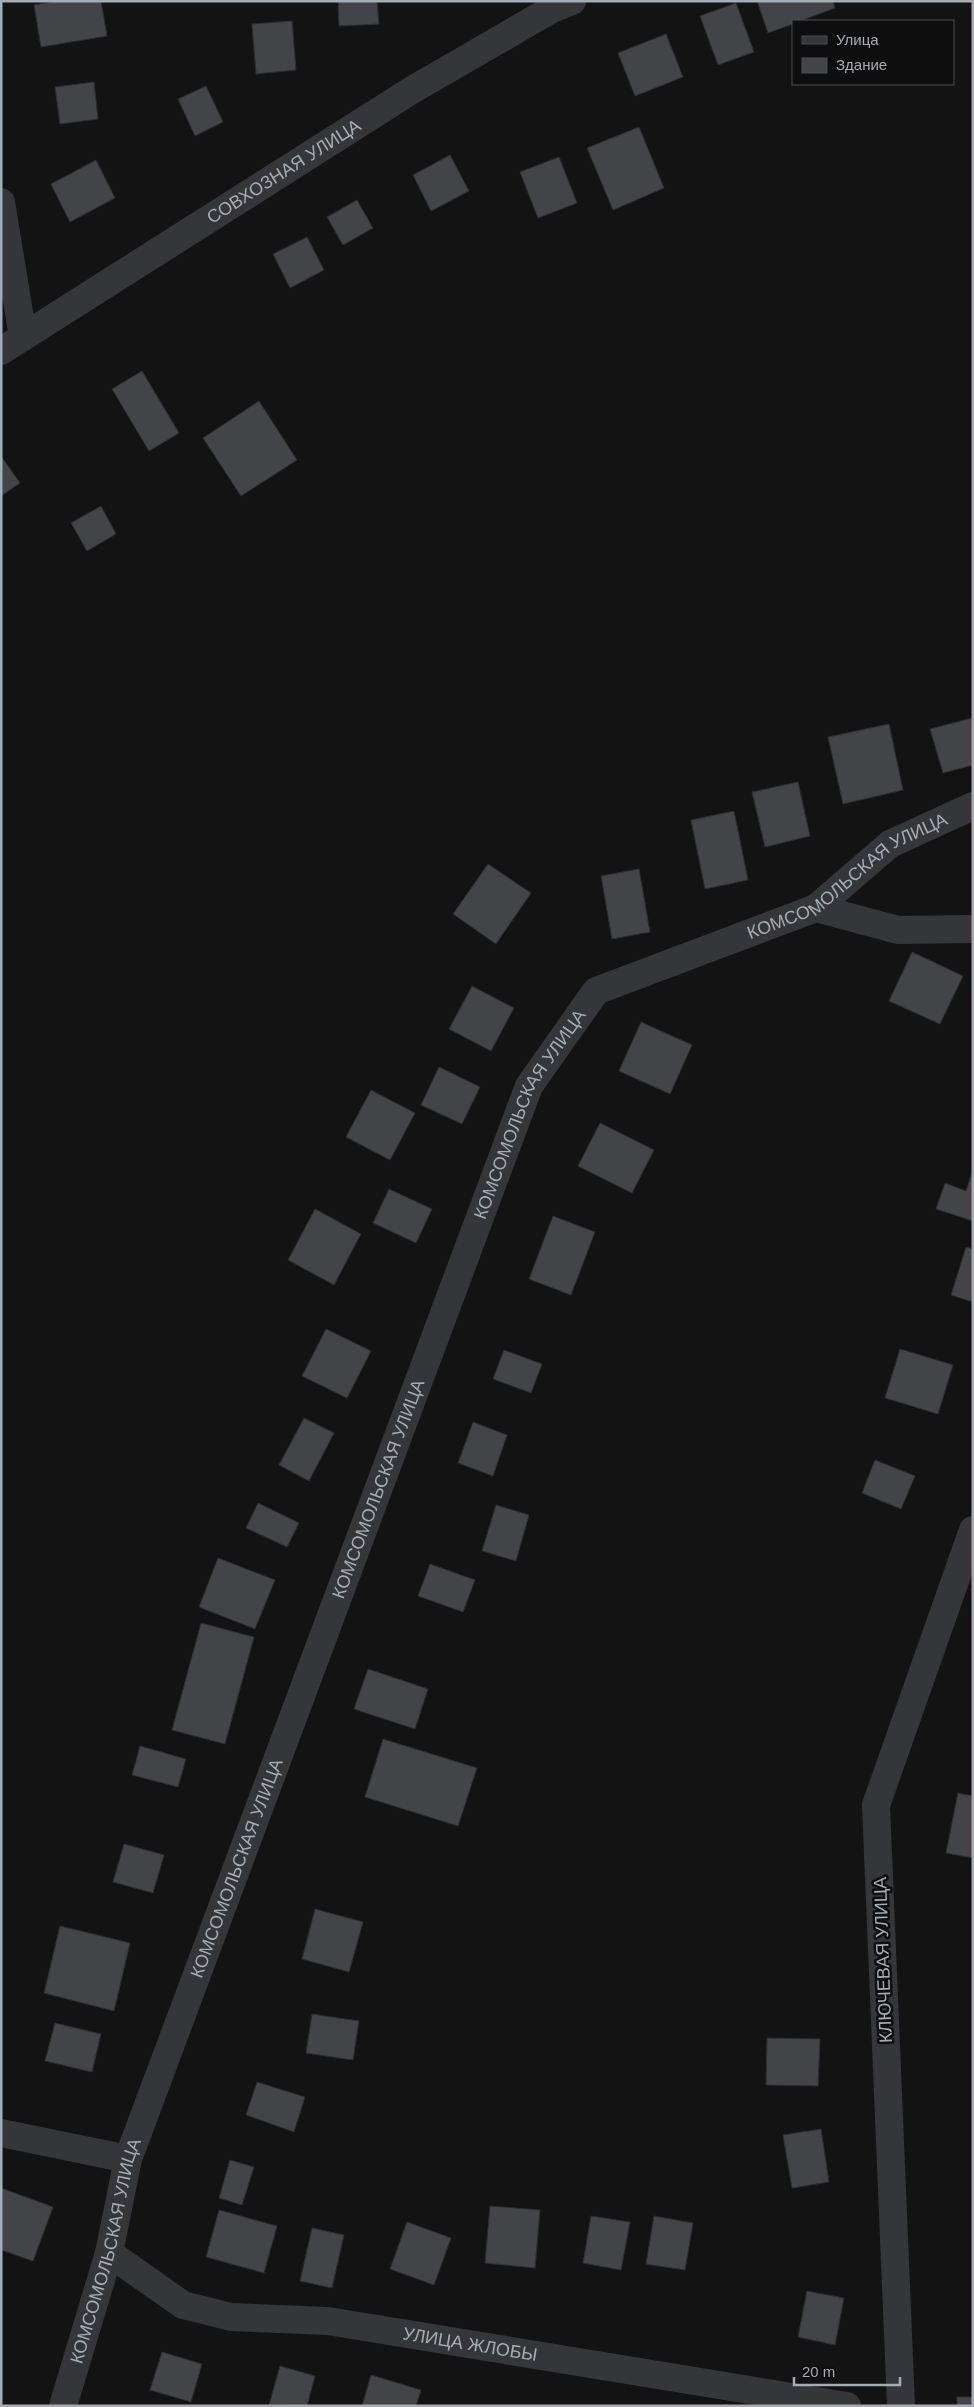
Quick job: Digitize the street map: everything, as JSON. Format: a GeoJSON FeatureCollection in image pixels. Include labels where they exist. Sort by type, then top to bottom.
{"type":"FeatureCollection","features":[{"type":"Feature","properties":{"kind":"street","name":"СОВХОЗНАЯ УЛИЦА"},"geometry":{"type":"LineString","coordinates":[[12,344],[412,90],[552,9],[572,1]]}},
{"type":"Feature","properties":{"kind":"street"},"geometry":{"type":"LineString","coordinates":[[1,202],[12,344]]}},
{"type":"Feature","properties":{"kind":"street","name":"КОМСОМОЛЬСКАЯ УЛИЦА"},"geometry":{"type":"LineString","coordinates":[[63,2406],[109,2253],[128,2159],[529,1086],[596,991],[816,908],[890,844],[973,806]]}},
{"type":"Feature","properties":{"kind":"street"},"geometry":{"type":"LineString","coordinates":[[816,908],[898,930],[973,929]]}},
{"type":"Feature","properties":{"kind":"street","name":"КЛЮЧЕВАЯ УЛИЦА"},"geometry":{"type":"LineString","coordinates":[[901,2406],[876,1805],[973,1530]]}},
{"type":"Feature","properties":{"kind":"street"},"geometry":{"type":"LineString","coordinates":[[1,2133],[128,2159]]}},
{"type":"Feature","properties":{"kind":"street","name":"УЛИЦА ЖЛОБЫ"},"geometry":{"type":"LineString","coordinates":[[109,2253],[183,2305],[231,2317],[328,2321],[846,2406]]}},
{"type":"Feature","properties":{"kind":"building"},"geometry":{"type":"Polygon","coordinates":[[[56,1],[101,1],[107,36],[41,47],[34,5],[56,1]]]}},
{"type":"Feature","properties":{"kind":"building"},"geometry":{"type":"Polygon","coordinates":[[[338,1],[377,1],[379,24],[339,26],[338,1]]]}},
{"type":"Feature","properties":{"kind":"building"},"geometry":{"type":"Polygon","coordinates":[[[757,1],[833,1],[835,8],[803,20],[792,20],[792,24],[768,33],[757,1]]]}},
{"type":"Feature","properties":{"kind":"building"},"geometry":{"type":"Polygon","coordinates":[[[736,3],[754,52],[718,65],[700,16],[736,3]]]}},
{"type":"Feature","properties":{"kind":"building"},"geometry":{"type":"Polygon","coordinates":[[[292,21],[296,70],[256,74],[252,24],[292,21]]]}},
{"type":"Feature","properties":{"kind":"building"},"geometry":{"type":"Polygon","coordinates":[[[666,34],[683,77],[635,96],[618,53],[666,34]]]}},
{"type":"Feature","properties":{"kind":"building"},"geometry":{"type":"Polygon","coordinates":[[[94,82],[98,119],[60,124],[55,87],[94,82]]]}},
{"type":"Feature","properties":{"kind":"building"},"geometry":{"type":"Polygon","coordinates":[[[206,86],[223,122],[195,136],[178,99],[206,86]]]}},
{"type":"Feature","properties":{"kind":"building"},"geometry":{"type":"Polygon","coordinates":[[[639,127],[664,188],[613,210],[587,148],[639,127]]]}},
{"type":"Feature","properties":{"kind":"building"},"geometry":{"type":"Polygon","coordinates":[[[450,155],[469,191],[431,211],[413,175],[450,155]]]}},
{"type":"Feature","properties":{"kind":"building"},"geometry":{"type":"Polygon","coordinates":[[[559,157],[577,203],[538,218],[520,172],[559,157]]]}},
{"type":"Feature","properties":{"kind":"building"},"geometry":{"type":"Polygon","coordinates":[[[96,160],[115,198],[70,222],[51,184],[96,160]]]}},
{"type":"Feature","properties":{"kind":"building"},"geometry":{"type":"Polygon","coordinates":[[[357,200],[373,228],[343,245],[327,217],[357,200]]]}},
{"type":"Feature","properties":{"kind":"building"},"geometry":{"type":"Polygon","coordinates":[[[307,237],[324,270],[290,288],[273,254],[307,237]]]}},
{"type":"Feature","properties":{"kind":"building"},"geometry":{"type":"Polygon","coordinates":[[[142,371],[179,433],[149,451],[112,389],[142,371]]]}},
{"type":"Feature","properties":{"kind":"building"},"geometry":{"type":"Polygon","coordinates":[[[259,401],[297,460],[241,496],[203,438],[259,401]]]}},
{"type":"Feature","properties":{"kind":"building"},"geometry":{"type":"Polygon","coordinates":[[[1,456],[20,483],[1,496],[1,456]]]}},
{"type":"Feature","properties":{"kind":"building"},"geometry":{"type":"Polygon","coordinates":[[[101,506],[116,534],[87,551],[71,523],[101,506]]]}},
{"type":"Feature","properties":{"kind":"building"},"geometry":{"type":"Polygon","coordinates":[[[972,718],[973,765],[943,773],[930,729],[972,718]]]}},
{"type":"Feature","properties":{"kind":"building"},"geometry":{"type":"Polygon","coordinates":[[[889,724],[903,790],[843,804],[828,737],[889,724]]]}},
{"type":"Feature","properties":{"kind":"building"},"geometry":{"type":"Polygon","coordinates":[[[798,782],[810,836],[765,847],[752,792],[798,782]]]}},
{"type":"Feature","properties":{"kind":"building"},"geometry":{"type":"Polygon","coordinates":[[[734,811],[748,880],[705,889],[691,820],[734,811]]]}},
{"type":"Feature","properties":{"kind":"building"},"geometry":{"type":"Polygon","coordinates":[[[488,864],[531,893],[496,944],[453,914],[488,864]]]}},
{"type":"Feature","properties":{"kind":"building"},"geometry":{"type":"Polygon","coordinates":[[[639,869],[650,932],[612,939],[601,876],[639,869]]]}},
{"type":"Feature","properties":{"kind":"building"},"geometry":{"type":"Polygon","coordinates":[[[912,952],[963,976],[940,1024],[889,1001],[912,952]]]}},
{"type":"Feature","properties":{"kind":"building"},"geometry":{"type":"Polygon","coordinates":[[[472,986],[514,1008],[491,1051],[449,1029],[472,986]]]}},
{"type":"Feature","properties":{"kind":"building"},"geometry":{"type":"Polygon","coordinates":[[[641,1022],[692,1045],[670,1094],[619,1071],[641,1022]]]}},
{"type":"Feature","properties":{"kind":"building"},"geometry":{"type":"Polygon","coordinates":[[[439,1067],[480,1087],[462,1124],[421,1105],[439,1067]]]}},
{"type":"Feature","properties":{"kind":"building"},"geometry":{"type":"Polygon","coordinates":[[[371,1090],[415,1113],[390,1160],[346,1137],[371,1090]]]}},
{"type":"Feature","properties":{"kind":"building"},"geometry":{"type":"Polygon","coordinates":[[[600,1123],[654,1150],[632,1193],[578,1166],[600,1123]]]}},
{"type":"Feature","properties":{"kind":"building"},"geometry":{"type":"Polygon","coordinates":[[[973,1170],[973,1221],[936,1209],[945,1183],[966,1191],[973,1170]]]}},
{"type":"Feature","properties":{"kind":"building"},"geometry":{"type":"Polygon","coordinates":[[[389,1189],[432,1209],[416,1243],[373,1223],[389,1189]]]}},
{"type":"Feature","properties":{"kind":"building"},"geometry":{"type":"Polygon","coordinates":[[[315,1209],[361,1234],[334,1285],[288,1260],[315,1209]]]}},
{"type":"Feature","properties":{"kind":"building"},"geometry":{"type":"Polygon","coordinates":[[[553,1216],[595,1232],[571,1295],[529,1279],[553,1216]]]}},
{"type":"Feature","properties":{"kind":"building"},"geometry":{"type":"Polygon","coordinates":[[[966,1247],[973,1249],[973,1302],[951,1295],[966,1247]]]}},
{"type":"Feature","properties":{"kind":"building"},"geometry":{"type":"Polygon","coordinates":[[[326,1329],[371,1351],[347,1398],[302,1376],[326,1329]]]}},
{"type":"Feature","properties":{"kind":"building"},"geometry":{"type":"Polygon","coordinates":[[[900,1349],[953,1365],[938,1414],[885,1398],[900,1349]]]}},
{"type":"Feature","properties":{"kind":"building"},"geometry":{"type":"Polygon","coordinates":[[[504,1350],[542,1364],[531,1393],[493,1379],[504,1350]]]}},
{"type":"Feature","properties":{"kind":"building"},"geometry":{"type":"Polygon","coordinates":[[[304,1418],[334,1433],[309,1481],[279,1465],[304,1418]]]}},
{"type":"Feature","properties":{"kind":"building"},"geometry":{"type":"Polygon","coordinates":[[[473,1422],[507,1435],[493,1476],[458,1463],[473,1422]]]}},
{"type":"Feature","properties":{"kind":"building"},"geometry":{"type":"Polygon","coordinates":[[[875,1460],[915,1476],[901,1509],[862,1493],[875,1460]]]}},
{"type":"Feature","properties":{"kind":"building"},"geometry":{"type":"Polygon","coordinates":[[[258,1503],[299,1523],[287,1547],[246,1528],[258,1503]]]}},
{"type":"Feature","properties":{"kind":"building"},"geometry":{"type":"Polygon","coordinates":[[[496,1505],[529,1515],[516,1561],[482,1551],[496,1505]]]}},
{"type":"Feature","properties":{"kind":"building"},"geometry":{"type":"Polygon","coordinates":[[[218,1558],[275,1580],[255,1629],[199,1607],[218,1558]]]}},
{"type":"Feature","properties":{"kind":"building"},"geometry":{"type":"Polygon","coordinates":[[[430,1564],[475,1580],[463,1612],[418,1596],[430,1564]]]}},
{"type":"Feature","properties":{"kind":"building"},"geometry":{"type":"Polygon","coordinates":[[[201,1623],[254,1637],[225,1744],[172,1730],[201,1623]]]}},
{"type":"Feature","properties":{"kind":"building"},"geometry":{"type":"Polygon","coordinates":[[[368,1669],[428,1689],[415,1729],[354,1709],[368,1669]]]}},
{"type":"Feature","properties":{"kind":"building"},"geometry":{"type":"Polygon","coordinates":[[[383,1739],[477,1768],[458,1826],[365,1797],[383,1739]]]}},
{"type":"Feature","properties":{"kind":"building"},"geometry":{"type":"Polygon","coordinates":[[[140,1746],[186,1759],[178,1787],[132,1775],[140,1746]]]}},
{"type":"Feature","properties":{"kind":"building"},"geometry":{"type":"Polygon","coordinates":[[[958,1793],[973,1796],[973,1858],[946,1853],[958,1793]]]}},
{"type":"Feature","properties":{"kind":"building"},"geometry":{"type":"Polygon","coordinates":[[[124,1844],[164,1855],[153,1893],[113,1882],[124,1844]]]}},
{"type":"Feature","properties":{"kind":"building"},"geometry":{"type":"Polygon","coordinates":[[[315,1909],[363,1922],[349,1972],[302,1959],[315,1909]]]}},
{"type":"Feature","properties":{"kind":"building"},"geometry":{"type":"Polygon","coordinates":[[[60,1926],[130,1943],[114,2011],[44,1993],[60,1926]]]}},
{"type":"Feature","properties":{"kind":"building"},"geometry":{"type":"Polygon","coordinates":[[[312,2014],[359,2021],[353,2060],[306,2053],[312,2014]]]}},
{"type":"Feature","properties":{"kind":"building"},"geometry":{"type":"Polygon","coordinates":[[[55,2023],[101,2034],[92,2072],[45,2061],[55,2023]]]}},
{"type":"Feature","properties":{"kind":"building"},"geometry":{"type":"Polygon","coordinates":[[[767,2038],[820,2039],[818,2086],[766,2085],[767,2038]]]}},
{"type":"Feature","properties":{"kind":"building"},"geometry":{"type":"Polygon","coordinates":[[[257,2082],[305,2097],[294,2132],[246,2115],[257,2082]]]}},
{"type":"Feature","properties":{"kind":"building"},"geometry":{"type":"Polygon","coordinates":[[[821,2129],[829,2182],[792,2188],[783,2135],[821,2129]]]}},
{"type":"Feature","properties":{"kind":"building"},"geometry":{"type":"Polygon","coordinates":[[[230,2160],[254,2167],[242,2205],[219,2198],[230,2160]]]}},
{"type":"Feature","properties":{"kind":"building"},"geometry":{"type":"Polygon","coordinates":[[[1,2188],[53,2207],[33,2261],[1,2250],[1,2188]]]}},
{"type":"Feature","properties":{"kind":"building"},"geometry":{"type":"Polygon","coordinates":[[[490,2206],[540,2210],[535,2268],[485,2263],[490,2206]]]}},
{"type":"Feature","properties":{"kind":"building"},"geometry":{"type":"Polygon","coordinates":[[[219,2210],[277,2226],[264,2273],[206,2257],[219,2210]]]}},
{"type":"Feature","properties":{"kind":"building"},"geometry":{"type":"Polygon","coordinates":[[[591,2216],[630,2222],[621,2270],[583,2263],[591,2216]]]}},
{"type":"Feature","properties":{"kind":"building"},"geometry":{"type":"Polygon","coordinates":[[[654,2216],[693,2223],[685,2270],[646,2264],[654,2216]]]}},
{"type":"Feature","properties":{"kind":"building"},"geometry":{"type":"Polygon","coordinates":[[[407,2222],[451,2238],[434,2285],[390,2269],[407,2222]]]}},
{"type":"Feature","properties":{"kind":"building"},"geometry":{"type":"Polygon","coordinates":[[[312,2228],[344,2235],[332,2288],[300,2281],[312,2228]]]}},
{"type":"Feature","properties":{"kind":"building"},"geometry":{"type":"Polygon","coordinates":[[[807,2291],[844,2298],[835,2345],[798,2337],[807,2291]]]}},
{"type":"Feature","properties":{"kind":"building"},"geometry":{"type":"Polygon","coordinates":[[[162,2352],[202,2364],[191,2402],[150,2390],[162,2352]]]}},
{"type":"Feature","properties":{"kind":"building"},"geometry":{"type":"Polygon","coordinates":[[[280,2366],[315,2376],[307,2406],[269,2405],[280,2366]]]}},
{"type":"Feature","properties":{"kind":"building"},"geometry":{"type":"Polygon","coordinates":[[[371,2375],[421,2390],[416,2406],[362,2406],[371,2375]]]}},
{"type":"Feature","properties":{"kind":"building"},"geometry":{"type":"Polygon","coordinates":[[[957,2397],[973,2397],[973,2406],[957,2406],[957,2397]]]}}]}
